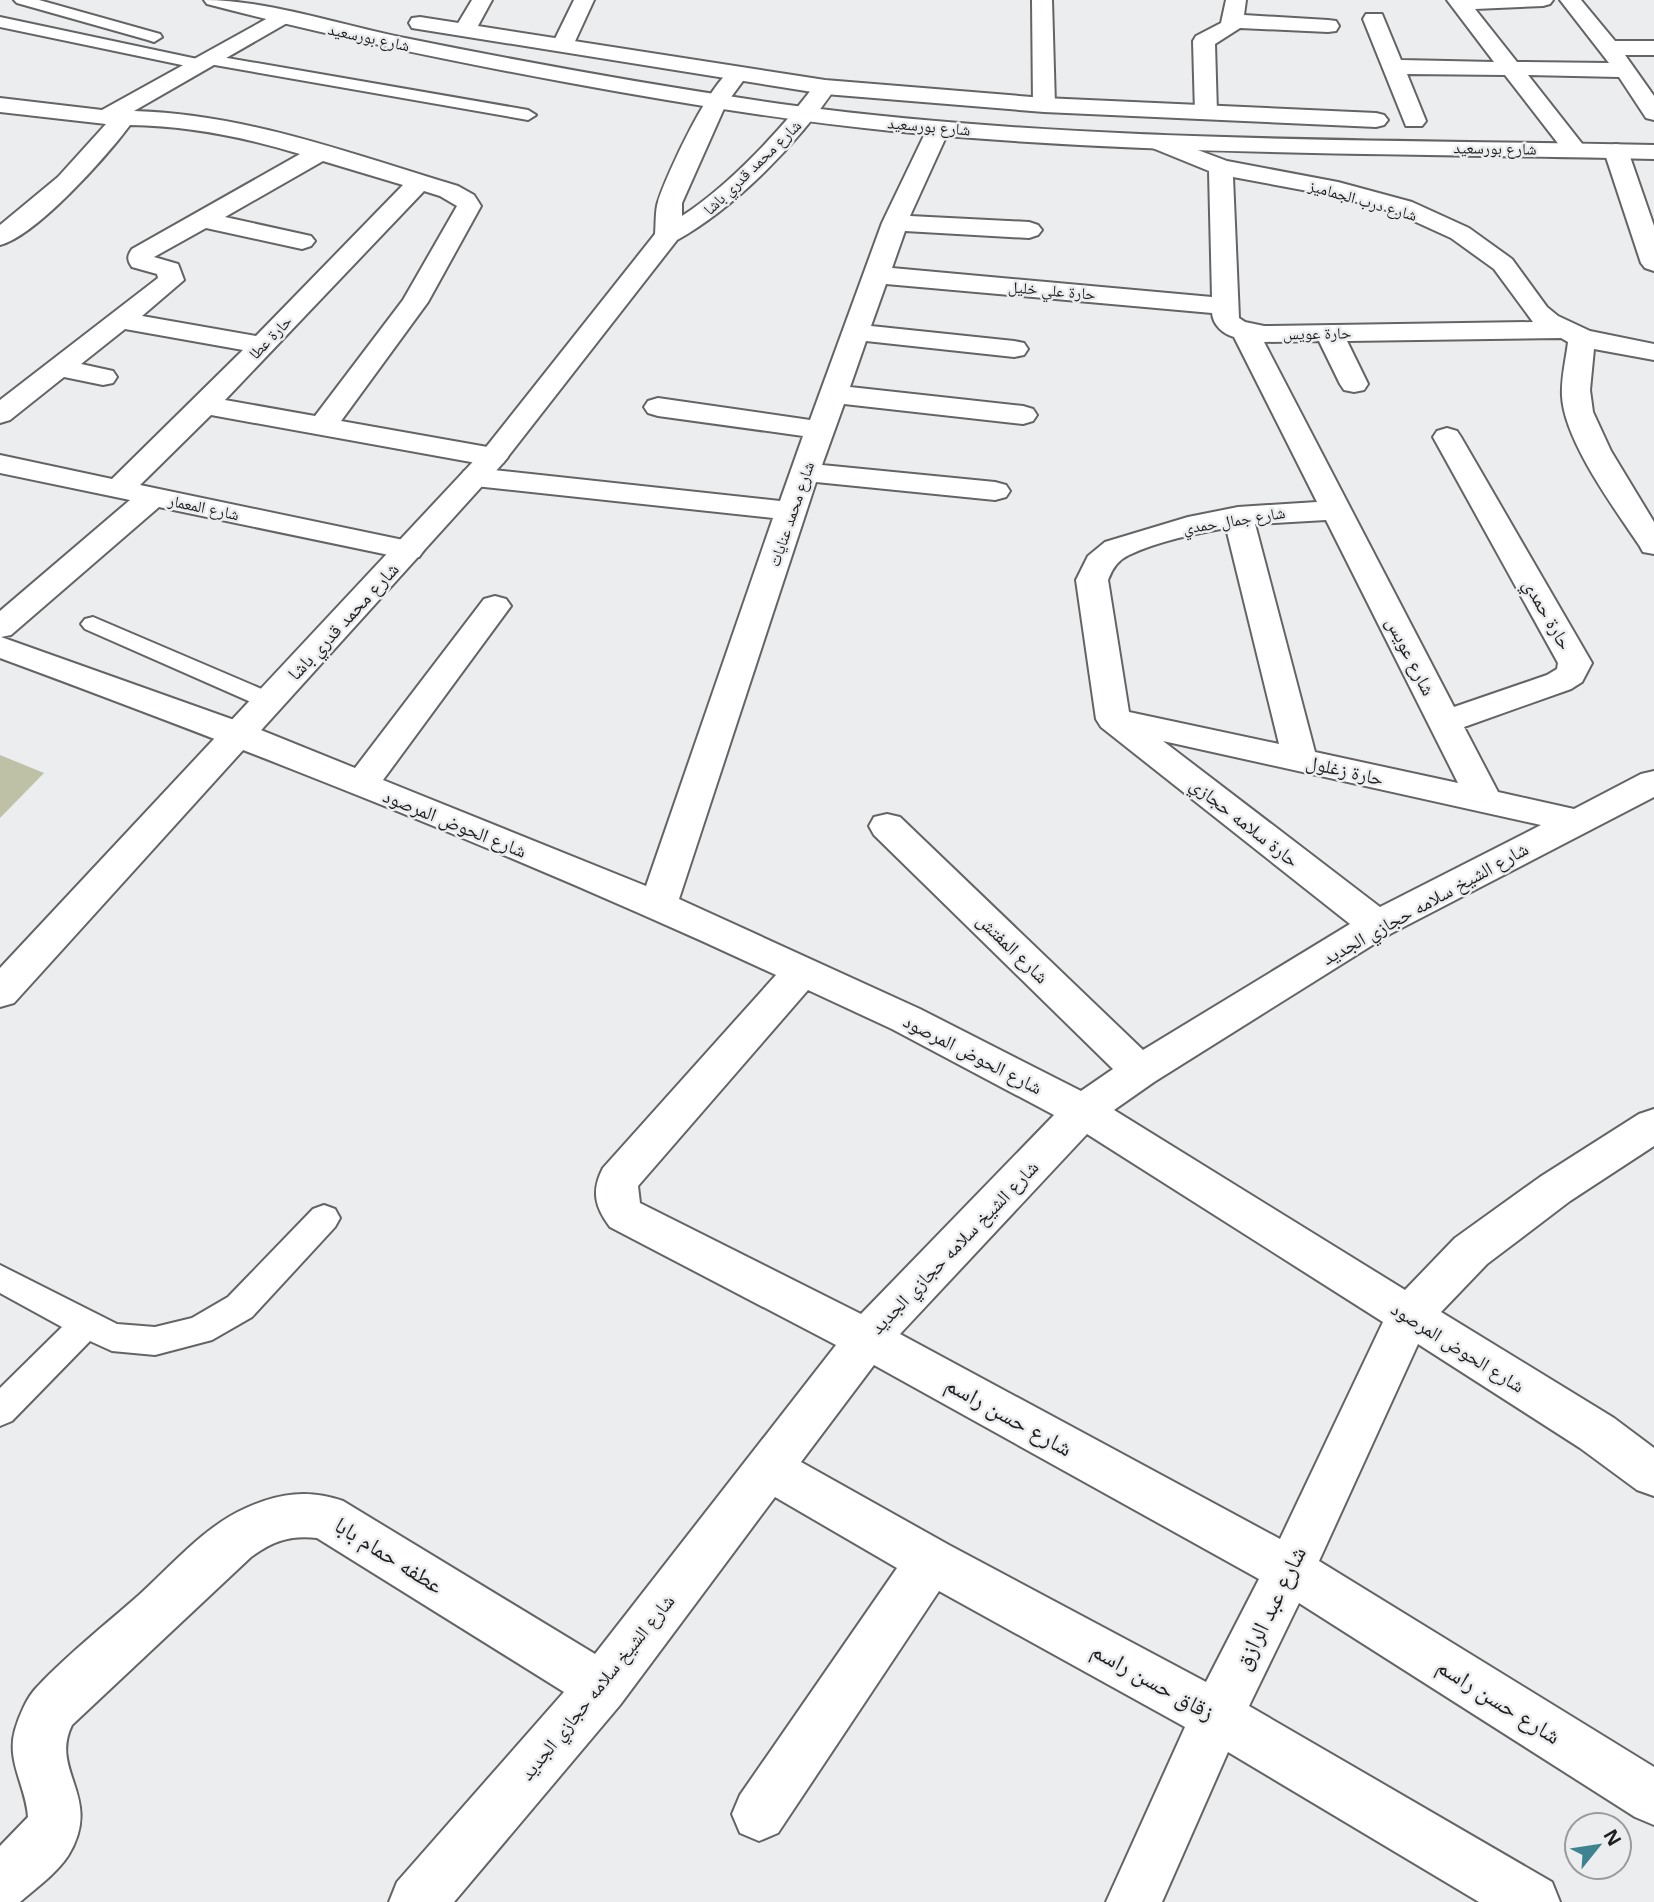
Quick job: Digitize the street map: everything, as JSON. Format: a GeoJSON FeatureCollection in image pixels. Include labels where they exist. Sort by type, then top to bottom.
{"type":"FeatureCollection","features":[{"type":"Feature","properties":{"kind":"street","name":"شارع بورسعيد"},"geometry":{"type":"LineString","coordinates":[[215,0],[279,18],[471,59],[715,103],[938,128],[1158,142],[1654,152]]}},
{"type":"Feature","properties":{"kind":"street"},"geometry":{"type":"LineString","coordinates":[[465,30],[482,0]]}},
{"type":"Feature","properties":{"kind":"street"},"geometry":{"type":"LineString","coordinates":[[563,45],[584,0]]}},
{"type":"Feature","properties":{"kind":"street"},"geometry":{"type":"LineString","coordinates":[[1042,0],[1044,105]]}},
{"type":"Feature","properties":{"kind":"street"},"geometry":{"type":"LineString","coordinates":[[1458,1],[1543,0]]}},
{"type":"Feature","properties":{"kind":"street"},"geometry":{"type":"LineString","coordinates":[[1570,0],[1626,69],[1649,123]]}},
{"type":"Feature","properties":{"kind":"street"},"geometry":{"type":"LineString","coordinates":[[1458,1],[1575,150]]}},
{"type":"Feature","properties":{"kind":"street"},"geometry":{"type":"LineString","coordinates":[[1206,113],[1204,41],[1229,28],[1234,10],[1328,26]]}},
{"type":"Feature","properties":{"kind":"street"},"geometry":{"type":"LineString","coordinates":[[0,237],[74,178],[103,147],[115,117],[279,18]]}},
{"type":"Feature","properties":{"kind":"street","name":"شارع بورسعيد"},"geometry":{"type":"LineString","coordinates":[[395,19],[825,87],[1044,105],[1440,122]]}},
{"type":"Feature","properties":{"kind":"street"},"geometry":{"type":"LineString","coordinates":[[1374,19],[1414,121]]}},
{"type":"Feature","properties":{"kind":"street"},"geometry":{"type":"LineString","coordinates":[[1608,48],[1654,48]]}},
{"type":"Feature","properties":{"kind":"street"},"geometry":{"type":"LineString","coordinates":[[1392,67],[1626,69]]}},
{"type":"Feature","properties":{"kind":"street","name":"شارع محمد قدري باشا"},"geometry":{"type":"LineString","coordinates":[[668,235],[670,202],[715,103],[737,74]]}},
{"type":"Feature","properties":{"kind":"street","name":"شارع محمد قدري باشا"},"geometry":{"type":"LineString","coordinates":[[0,993],[484,467],[668,235],[715,206],[806,114],[825,87]]}},
{"type":"Feature","properties":{"kind":"street"},"geometry":{"type":"LineString","coordinates":[[0,105],[115,117],[168,119],[236,129],[286,141],[457,194],[469,206],[415,302],[322,426]]}},
{"type":"Feature","properties":{"kind":"street","name":"شارع بورسعيد"},"geometry":{"type":"LineString","coordinates":[[1532,125],[1585,127]]}},
{"type":"Feature","properties":{"kind":"street","name":"شارع محمد عنايات"},"geometry":{"type":"LineString","coordinates":[[658,905],[820,430],[895,223],[938,128]]}},
{"type":"Feature","properties":{"kind":"street","name":"شارع درب الجماميز"},"geometry":{"type":"LineString","coordinates":[[1158,142],[1221,167],[1338,189],[1403,207],[1460,233],[1503,264],[1538,313],[1574,334],[1654,352]]}},
{"type":"Feature","properties":{"kind":"street"},"geometry":{"type":"LineString","coordinates":[[1616,151],[1654,263]]}},
{"type":"Feature","properties":{"kind":"street"},"geometry":{"type":"LineString","coordinates":[[0,414],[171,280],[169,268],[141,262],[140,257],[145,251],[318,153]]}},
{"type":"Feature","properties":{"kind":"street"},"geometry":{"type":"LineString","coordinates":[[1221,167],[1226,320],[1245,331],[1336,509]]}},
{"type":"Feature","properties":{"kind":"street","name":"حارة عطا"},"geometry":{"type":"LineString","coordinates":[[119,489],[205,405],[419,182]]}},
{"type":"Feature","properties":{"kind":"street"},"geometry":{"type":"LineString","coordinates":[[201,219],[302,241]]}},
{"type":"Feature","properties":{"kind":"street"},"geometry":{"type":"LineString","coordinates":[[895,223],[1029,230]]}},
{"type":"Feature","properties":{"kind":"street","name":"حارة علي خليل"},"geometry":{"type":"LineString","coordinates":[[877,275],[1227,306]]}},
{"type":"Feature","properties":{"kind":"street"},"geometry":{"type":"LineString","coordinates":[[121,320],[262,345]]}},
{"type":"Feature","properties":{"kind":"street","name":"حارة عويس"},"geometry":{"type":"LineString","coordinates":[[1245,331],[1574,334]]}},
{"type":"Feature","properties":{"kind":"street"},"geometry":{"type":"LineString","coordinates":[[856,332],[1014,349]]}},
{"type":"Feature","properties":{"kind":"street"},"geometry":{"type":"LineString","coordinates":[[1329,333],[1354,384]]}},
{"type":"Feature","properties":{"kind":"street"},"geometry":{"type":"LineString","coordinates":[[1574,334],[1576,398],[1584,427],[1629,509],[1654,545]]}},
{"type":"Feature","properties":{"kind":"street"},"geometry":{"type":"LineString","coordinates":[[60,368],[103,377]]}},
{"type":"Feature","properties":{"kind":"street"},"geometry":{"type":"LineString","coordinates":[[833,394],[1023,415]]}},
{"type":"Feature","properties":{"kind":"street"},"geometry":{"type":"LineString","coordinates":[[205,405],[322,426],[484,467],[791,511]]}},
{"type":"Feature","properties":{"kind":"street"},"geometry":{"type":"LineString","coordinates":[[658,407],[820,430]]}},
{"type":"Feature","properties":{"kind":"street","name":"حارة حمدي"},"geometry":{"type":"LineString","coordinates":[[1444,722],[1559,682],[1574,671],[1575,663],[1447,437]]}},
{"type":"Feature","properties":{"kind":"street","name":"شارع المعمار"},"geometry":{"type":"LineString","coordinates":[[0,464],[408,550]]}},
{"type":"Feature","properties":{"kind":"street"},"geometry":{"type":"LineString","coordinates":[[805,472],[995,491]]}},
{"type":"Feature","properties":{"kind":"street"},"geometry":{"type":"LineString","coordinates":[[0,628],[153,496]]}},
{"type":"Feature","properties":{"kind":"street","name":"شارع جمال حمدي"},"geometry":{"type":"LineString","coordinates":[[1113,719],[1092,580],[1099,563],[1116,549],[1140,539],[1188,526],[1238,516],[1336,509]]}},
{"type":"Feature","properties":{"kind":"street","name":"شارع عويس"},"geometry":{"type":"LineString","coordinates":[[1336,509],[1485,802]]}},
{"type":"Feature","properties":{"kind":"street"},"geometry":{"type":"LineString","coordinates":[[1238,516],[1300,760]]}},
{"type":"Feature","properties":{"kind":"street"},"geometry":{"type":"LineString","coordinates":[[361,785],[495,606]]}},
{"type":"Feature","properties":{"kind":"street","name":"شارع الحوض المرصود"},"geometry":{"type":"LineString","coordinates":[[0,647],[239,734],[658,905],[906,1019],[1083,1111],[1597,1433],[1654,1475]]}},
{"type":"Feature","properties":{"kind":"street","name":"حارة زغلول"},"geometry":{"type":"LineString","coordinates":[[1113,719],[1576,821]]}},
{"type":"Feature","properties":{"kind":"street","name":"حارة سلامه حجازي"},"geometry":{"type":"LineString","coordinates":[[1113,719],[1377,925]]}},
{"type":"Feature","properties":{"kind":"street","name":"شارع الشيخ سلامه حجازي الجديد"},"geometry":{"type":"LineString","coordinates":[[417,1902],[602,1687],[867,1339],[1083,1111],[1140,1071],[1377,925],[1654,782]]}},
{"type":"Feature","properties":{"kind":"street","name":"شارع المفتش"},"geometry":{"type":"LineString","coordinates":[[887,826],[1140,1071]]}},
{"type":"Feature","properties":{"kind":"street","name":"شارع حسن راسم"},"geometry":{"type":"LineString","coordinates":[[802,971],[618,1180],[614,1193],[617,1204],[625,1215],[867,1339],[1290,1570],[1654,1798]]}},
{"type":"Feature","properties":{"kind":"street","name":"شارع عبد الرازق"},"geometry":{"type":"LineString","coordinates":[[1134,1902],[1217,1716],[1290,1570],[1408,1316],[1471,1251],[1555,1189],[1654,1125]]}},
{"type":"Feature","properties":{"kind":"street","name":"زقاق حسن راسم"},"geometry":{"type":"LineString","coordinates":[[769,1469],[931,1561],[1217,1716],[1532,1902]]}},
{"type":"Feature","properties":{"kind":"street","name":"عطفه حمام بابا"},"geometry":{"type":"LineString","coordinates":[[0,1883],[49,1836],[54,1820],[52,1794],[37,1761],[36,1743],[42,1724],[53,1707],[234,1541],[254,1526],[278,1517],[302,1513],[326,1517],[602,1687]]}},
{"type":"Feature","properties":{"kind":"street"},"geometry":{"type":"LineString","coordinates":[[759,1814],[931,1561]]}},
{"type":"Feature","properties":{"kind":"lane"},"geometry":{"type":"LineString","coordinates":[[22,0],[210,60]]}},
{"type":"Feature","properties":{"kind":"lane"},"geometry":{"type":"LineString","coordinates":[[0,22],[528,115]]}},
{"type":"Feature","properties":{"kind":"lane"},"geometry":{"type":"LineString","coordinates":[[93,624],[269,701]]}},
{"type":"Feature","properties":{"kind":"lane"},"geometry":{"type":"LineString","coordinates":[[0,1278],[112,1337],[155,1341],[200,1330],[240,1307],[324,1218]]}},
{"type":"Feature","properties":{"kind":"lane"},"geometry":{"type":"LineString","coordinates":[[0,1411],[86,1324]]}},
{"type":"Feature","properties":{"kind":"green space"},"geometry":{"type":"Polygon","coordinates":[[[0,755],[44,773],[0,818],[0,755]]]}}]}
